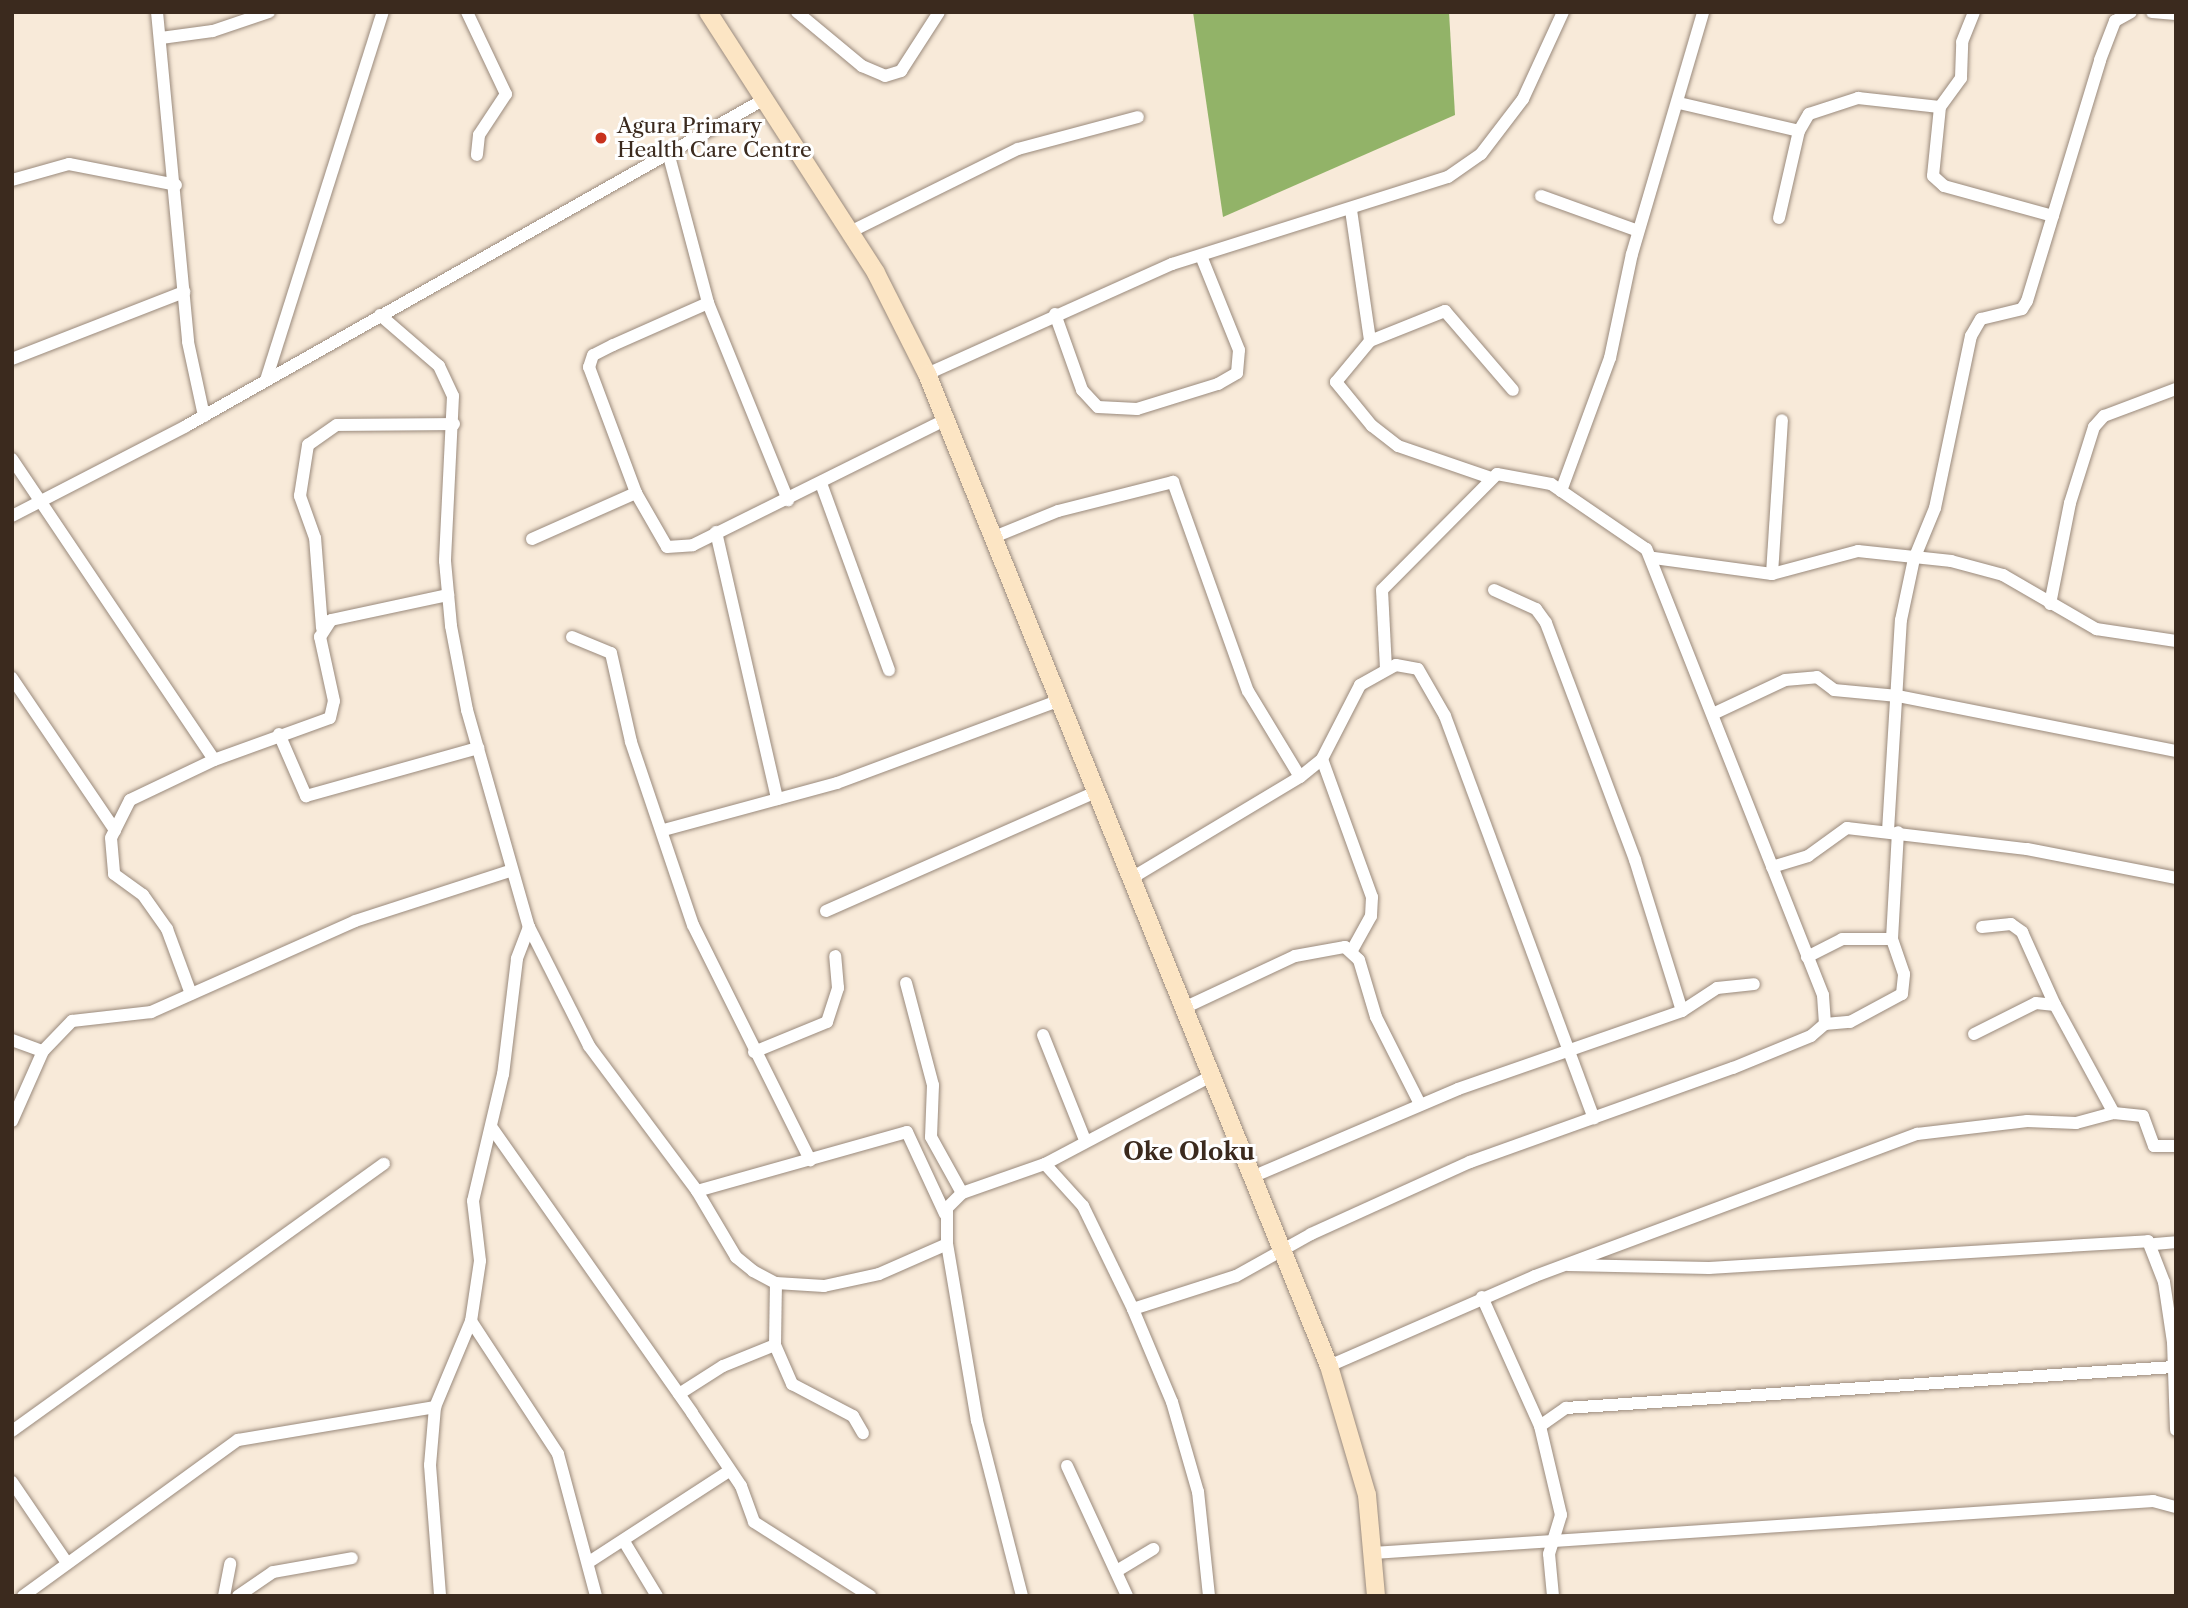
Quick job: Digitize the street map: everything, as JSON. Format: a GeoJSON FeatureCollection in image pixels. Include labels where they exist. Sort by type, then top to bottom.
{"type":"FeatureCollection","features":[{"type":"Feature","properties":{"kind":"street"},"geometry":{"type":"LineString","coordinates":[[157,12],[176,185],[184,292],[204,416]]}},
{"type":"Feature","properties":{"kind":"street"},"geometry":{"type":"LineString","coordinates":[[161,38],[214,31],[269,12]]}},
{"type":"Feature","properties":{"kind":"street"},"geometry":{"type":"LineString","coordinates":[[266,380],[383,12]]}},
{"type":"Feature","properties":{"kind":"street"},"geometry":{"type":"LineString","coordinates":[[467,12],[506,94],[480,135],[477,155]]}},
{"type":"Feature","properties":{"kind":"street"},"geometry":{"type":"LineString","coordinates":[[708,12],[850,232],[927,374],[1094,793],[1186,1007],[1281,1255],[1329,1366],[1354,1444],[1373,1553],[1376,1596]]}},
{"type":"Feature","properties":{"kind":"street"},"geometry":{"type":"LineString","coordinates":[[797,12],[862,66],[885,76],[901,71],[939,12]]}},
{"type":"Feature","properties":{"kind":"street"},"geometry":{"type":"LineString","coordinates":[[927,374],[1055,314],[1279,226],[1419,191],[1481,154],[1541,68],[1563,12]]}},
{"type":"Feature","properties":{"kind":"street"},"geometry":{"type":"LineString","coordinates":[[1561,491],[1610,358],[1638,231],[1679,103],[1703,12]]}},
{"type":"Feature","properties":{"kind":"street"},"geometry":{"type":"LineString","coordinates":[[1974,12],[1962,42],[1961,78],[1940,107],[1933,176],[1944,186],[2053,216]]}},
{"type":"Feature","properties":{"kind":"street"},"geometry":{"type":"LineString","coordinates":[[1133,1309],[1281,1255],[1311,1234],[1395,1195],[1811,1037],[1825,1024],[1850,1022],[1902,994],[1904,974],[1892,939],[1893,832],[1901,620],[1914,559],[1935,508],[1975,324],[2022,309],[2105,47],[2115,21],[2131,12]]}},
{"type":"Feature","properties":{"kind":"street"},"geometry":{"type":"LineString","coordinates":[[2152,12],[2176,15]]}},
{"type":"Feature","properties":{"kind":"street"},"geometry":{"type":"LineString","coordinates":[[1779,218],[1799,131],[1818,108],[1858,98],[1940,107]]}},
{"type":"Feature","properties":{"kind":"street"},"geometry":{"type":"LineString","coordinates":[[12,516],[204,416],[669,156],[763,100]]}},
{"type":"Feature","properties":{"kind":"street"},"geometry":{"type":"LineString","coordinates":[[1679,103],[1799,131]]}},
{"type":"Feature","properties":{"kind":"street"},"geometry":{"type":"LineString","coordinates":[[850,232],[1018,149],[1138,117]]}},
{"type":"Feature","properties":{"kind":"street"},"geometry":{"type":"LineString","coordinates":[[669,156],[708,303],[788,500]]}},
{"type":"Feature","properties":{"kind":"street"},"geometry":{"type":"LineString","coordinates":[[12,180],[69,164],[176,185]]}},
{"type":"Feature","properties":{"kind":"street"},"geometry":{"type":"LineString","coordinates":[[1541,196],[1638,231]]}},
{"type":"Feature","properties":{"kind":"street"},"geometry":{"type":"LineString","coordinates":[[1351,210],[1370,341]]}},
{"type":"Feature","properties":{"kind":"street"},"geometry":{"type":"LineString","coordinates":[[1055,314],[1082,390],[1098,407],[1137,409],[1218,384],[1237,373],[1239,350],[1201,256]]}},
{"type":"Feature","properties":{"kind":"street"},"geometry":{"type":"LineString","coordinates":[[12,359],[184,292]]}},
{"type":"Feature","properties":{"kind":"street"},"geometry":{"type":"LineString","coordinates":[[708,303],[593,355],[593,384],[636,493],[667,547],[678,550],[822,486],[944,420]]}},
{"type":"Feature","properties":{"kind":"street"},"geometry":{"type":"LineString","coordinates":[[1491,478],[1398,446],[1347,399],[1336,382],[1340,372],[1370,341],[1449,312],[1513,390]]}},
{"type":"Feature","properties":{"kind":"street"},"geometry":{"type":"LineString","coordinates":[[380,316],[447,378],[454,424],[448,595],[478,748],[510,871],[529,927],[589,1046],[697,1191],[736,1257],[776,1283],[847,1282],[947,1244]]}},
{"type":"Feature","properties":{"kind":"street"},"geometry":{"type":"LineString","coordinates":[[2050,604],[2070,503],[2094,428],[2104,416],[2176,389]]}},
{"type":"Feature","properties":{"kind":"street"},"geometry":{"type":"LineString","coordinates":[[1772,575],[1782,420]]}},
{"type":"Feature","properties":{"kind":"street"},"geometry":{"type":"LineString","coordinates":[[191,994],[167,929],[143,895],[114,874],[109,861],[115,830],[130,800],[214,760],[279,734],[314,726],[335,710],[322,628],[315,538],[300,496],[308,445],[337,425],[454,424]]}},
{"type":"Feature","properties":{"kind":"street"},"geometry":{"type":"LineString","coordinates":[[12,460],[42,500],[214,760]]}},
{"type":"Feature","properties":{"kind":"street"},"geometry":{"type":"LineString","coordinates":[[1386,669],[1382,590],[1425,554],[1491,478],[1504,472],[1561,491],[1654,558],[1772,575],[1848,551],[1979,566],[2050,604],[2121,637],[2176,641]]}},
{"type":"Feature","properties":{"kind":"street"},"geometry":{"type":"LineString","coordinates":[[994,537],[1058,511],[1173,482],[1248,691],[1300,777]]}},
{"type":"Feature","properties":{"kind":"street"},"geometry":{"type":"LineString","coordinates":[[822,486],[889,670]]}},
{"type":"Feature","properties":{"kind":"street"},"geometry":{"type":"LineString","coordinates":[[532,539],[579,523],[636,493]]}},
{"type":"Feature","properties":{"kind":"street"},"geometry":{"type":"LineString","coordinates":[[716,533],[777,799]]}},
{"type":"Feature","properties":{"kind":"street"},"geometry":{"type":"LineString","coordinates":[[1654,558],[1827,1009],[1825,1024]]}},
{"type":"Feature","properties":{"kind":"street"},"geometry":{"type":"LineString","coordinates":[[1494,590],[1536,610],[1546,623],[1632,850],[1682,1011]]}},
{"type":"Feature","properties":{"kind":"street"},"geometry":{"type":"LineString","coordinates":[[322,628],[331,620],[448,595]]}},
{"type":"Feature","properties":{"kind":"street"},"geometry":{"type":"LineString","coordinates":[[572,637],[611,653],[631,742],[664,830],[693,925],[810,1160]]}},
{"type":"Feature","properties":{"kind":"street"},"geometry":{"type":"LineString","coordinates":[[1130,878],[1300,777],[1322,758],[1349,696],[1386,669],[1409,666],[1431,682],[1594,1118]]}},
{"type":"Feature","properties":{"kind":"street"},"geometry":{"type":"LineString","coordinates":[[1715,713],[1801,676],[1817,677],[1834,690],[1898,696],[2176,751]]}},
{"type":"Feature","properties":{"kind":"street"},"geometry":{"type":"LineString","coordinates":[[12,678],[115,830]]}},
{"type":"Feature","properties":{"kind":"street"},"geometry":{"type":"LineString","coordinates":[[664,830],[890,765],[1057,701]]}},
{"type":"Feature","properties":{"kind":"street"},"geometry":{"type":"LineString","coordinates":[[279,734],[306,796],[478,748]]}},
{"type":"Feature","properties":{"kind":"street"},"geometry":{"type":"LineString","coordinates":[[1322,758],[1372,897],[1371,916],[1352,950]]}},
{"type":"Feature","properties":{"kind":"street"},"geometry":{"type":"LineString","coordinates":[[826,911],[1094,793]]}},
{"type":"Feature","properties":{"kind":"street"},"geometry":{"type":"LineString","coordinates":[[1772,867],[1808,856],[1841,830],[1893,832],[2176,878]]}},
{"type":"Feature","properties":{"kind":"street"},"geometry":{"type":"LineString","coordinates":[[12,1121],[43,1051],[72,1021],[136,1017],[355,921],[510,871]]}},
{"type":"Feature","properties":{"kind":"street"},"geometry":{"type":"LineString","coordinates":[[1982,927],[2011,924],[2022,932],[2055,1005],[2114,1113]]}},
{"type":"Feature","properties":{"kind":"street"},"geometry":{"type":"LineString","coordinates":[[440,1596],[430,1465],[435,1407],[471,1321],[480,1261],[472,1200],[492,1128],[517,959],[529,927]]}},
{"type":"Feature","properties":{"kind":"street"},"geometry":{"type":"LineString","coordinates":[[1807,957],[1842,939],[1892,939]]}},
{"type":"Feature","properties":{"kind":"street"},"geometry":{"type":"LineString","coordinates":[[1186,1007],[1295,956],[1339,945],[1352,950],[1420,1104]]}},
{"type":"Feature","properties":{"kind":"street"},"geometry":{"type":"LineString","coordinates":[[754,1052],[827,1022],[838,988],[835,956]]}},
{"type":"Feature","properties":{"kind":"street"},"geometry":{"type":"LineString","coordinates":[[906,983],[935,1096],[930,1137],[962,1193]]}},
{"type":"Feature","properties":{"kind":"street"},"geometry":{"type":"LineString","coordinates":[[1252,1177],[1420,1104],[1682,1011],[1717,988],[1754,984]]}},
{"type":"Feature","properties":{"kind":"street"},"geometry":{"type":"LineString","coordinates":[[1974,1034],[2036,1003],[2055,1005]]}},
{"type":"Feature","properties":{"kind":"street"},"geometry":{"type":"LineString","coordinates":[[1044,1035],[1085,1140]]}},
{"type":"Feature","properties":{"kind":"street"},"geometry":{"type":"LineString","coordinates":[[12,1040],[43,1051]]}},
{"type":"Feature","properties":{"kind":"street"},"geometry":{"type":"LineString","coordinates":[[945,1214],[962,1193],[1045,1164],[1085,1140],[1211,1076]]}},
{"type":"Feature","properties":{"kind":"street"},"geometry":{"type":"LineString","coordinates":[[1329,1366],[1482,1297],[1917,1134],[2027,1121],[2076,1123],[2114,1113],[2143,1115],[2154,1146],[2176,1146]]}},
{"type":"Feature","properties":{"kind":"street"},"geometry":{"type":"LineString","coordinates":[[492,1128],[679,1394],[729,1471],[760,1528],[870,1596]]}},
{"type":"Feature","properties":{"kind":"street"},"geometry":{"type":"LineString","coordinates":[[697,1191],[907,1132],[945,1214],[947,1244],[977,1421],[1023,1596]]}},
{"type":"Feature","properties":{"kind":"street"},"geometry":{"type":"LineString","coordinates":[[12,1431],[384,1164]]}},
{"type":"Feature","properties":{"kind":"street"},"geometry":{"type":"LineString","coordinates":[[1045,1164],[1083,1206],[1133,1309],[1172,1402],[1198,1492],[1209,1596]]}},
{"type":"Feature","properties":{"kind":"street"},"geometry":{"type":"LineString","coordinates":[[1564,1265],[1709,1268],[2137,1239],[2155,1244],[2176,1242]]}},
{"type":"Feature","properties":{"kind":"street"},"geometry":{"type":"LineString","coordinates":[[2155,1244],[2174,1367],[2176,1430]]}},
{"type":"Feature","properties":{"kind":"street"},"geometry":{"type":"LineString","coordinates":[[776,1283],[775,1345],[792,1384],[853,1416],[863,1433]]}},
{"type":"Feature","properties":{"kind":"street"},"geometry":{"type":"LineString","coordinates":[[1482,1297],[1540,1426],[1561,1515],[1558,1538],[1549,1553],[1553,1596]]}},
{"type":"Feature","properties":{"kind":"street"},"geometry":{"type":"LineString","coordinates":[[471,1321],[558,1454],[596,1596]]}},
{"type":"Feature","properties":{"kind":"street"},"geometry":{"type":"LineString","coordinates":[[679,1394],[723,1366],[775,1345]]}},
{"type":"Feature","properties":{"kind":"street"},"geometry":{"type":"LineString","coordinates":[[1540,1426],[1566,1408],[1637,1400],[2174,1367]]}},
{"type":"Feature","properties":{"kind":"street"},"geometry":{"type":"LineString","coordinates":[[23,1596],[238,1440],[435,1407]]}},
{"type":"Feature","properties":{"kind":"street"},"geometry":{"type":"LineString","coordinates":[[1067,1465],[1120,1569],[1127,1596]]}},
{"type":"Feature","properties":{"kind":"street"},"geometry":{"type":"LineString","coordinates":[[589,1562],[625,1543],[729,1471]]}},
{"type":"Feature","properties":{"kind":"street"},"geometry":{"type":"LineString","coordinates":[[12,1482],[66,1563]]}},
{"type":"Feature","properties":{"kind":"street"},"geometry":{"type":"LineString","coordinates":[[1373,1553],[1558,1538],[1753,1531],[2153,1501],[2176,1507]]}},
{"type":"Feature","properties":{"kind":"street"},"geometry":{"type":"LineString","coordinates":[[625,1543],[657,1596]]}},
{"type":"Feature","properties":{"kind":"street"},"geometry":{"type":"LineString","coordinates":[[1120,1569],[1153,1549]]}},
{"type":"Feature","properties":{"kind":"street"},"geometry":{"type":"LineString","coordinates":[[238,1596],[273,1572],[352,1558]]}},
{"type":"Feature","properties":{"kind":"street"},"geometry":{"type":"LineString","coordinates":[[224,1596],[230,1564]]}},
{"type":"Feature","properties":{"kind":"green space"},"geometry":{"type":"Polygon","coordinates":[[[1193,12],[1449,12],[1455,115],[1223,217],[1193,12]]]}},
{"type":"Feature","properties":{"kind":"place","name":"Agura Primary Health Care Centre"},"geometry":{"type":"Point","coordinates":[601,138]}},
{"type":"Feature","properties":{"kind":"district","name":"Oke Oloku"},"geometry":{"type":"Point","coordinates":[1189,1152]}}]}
